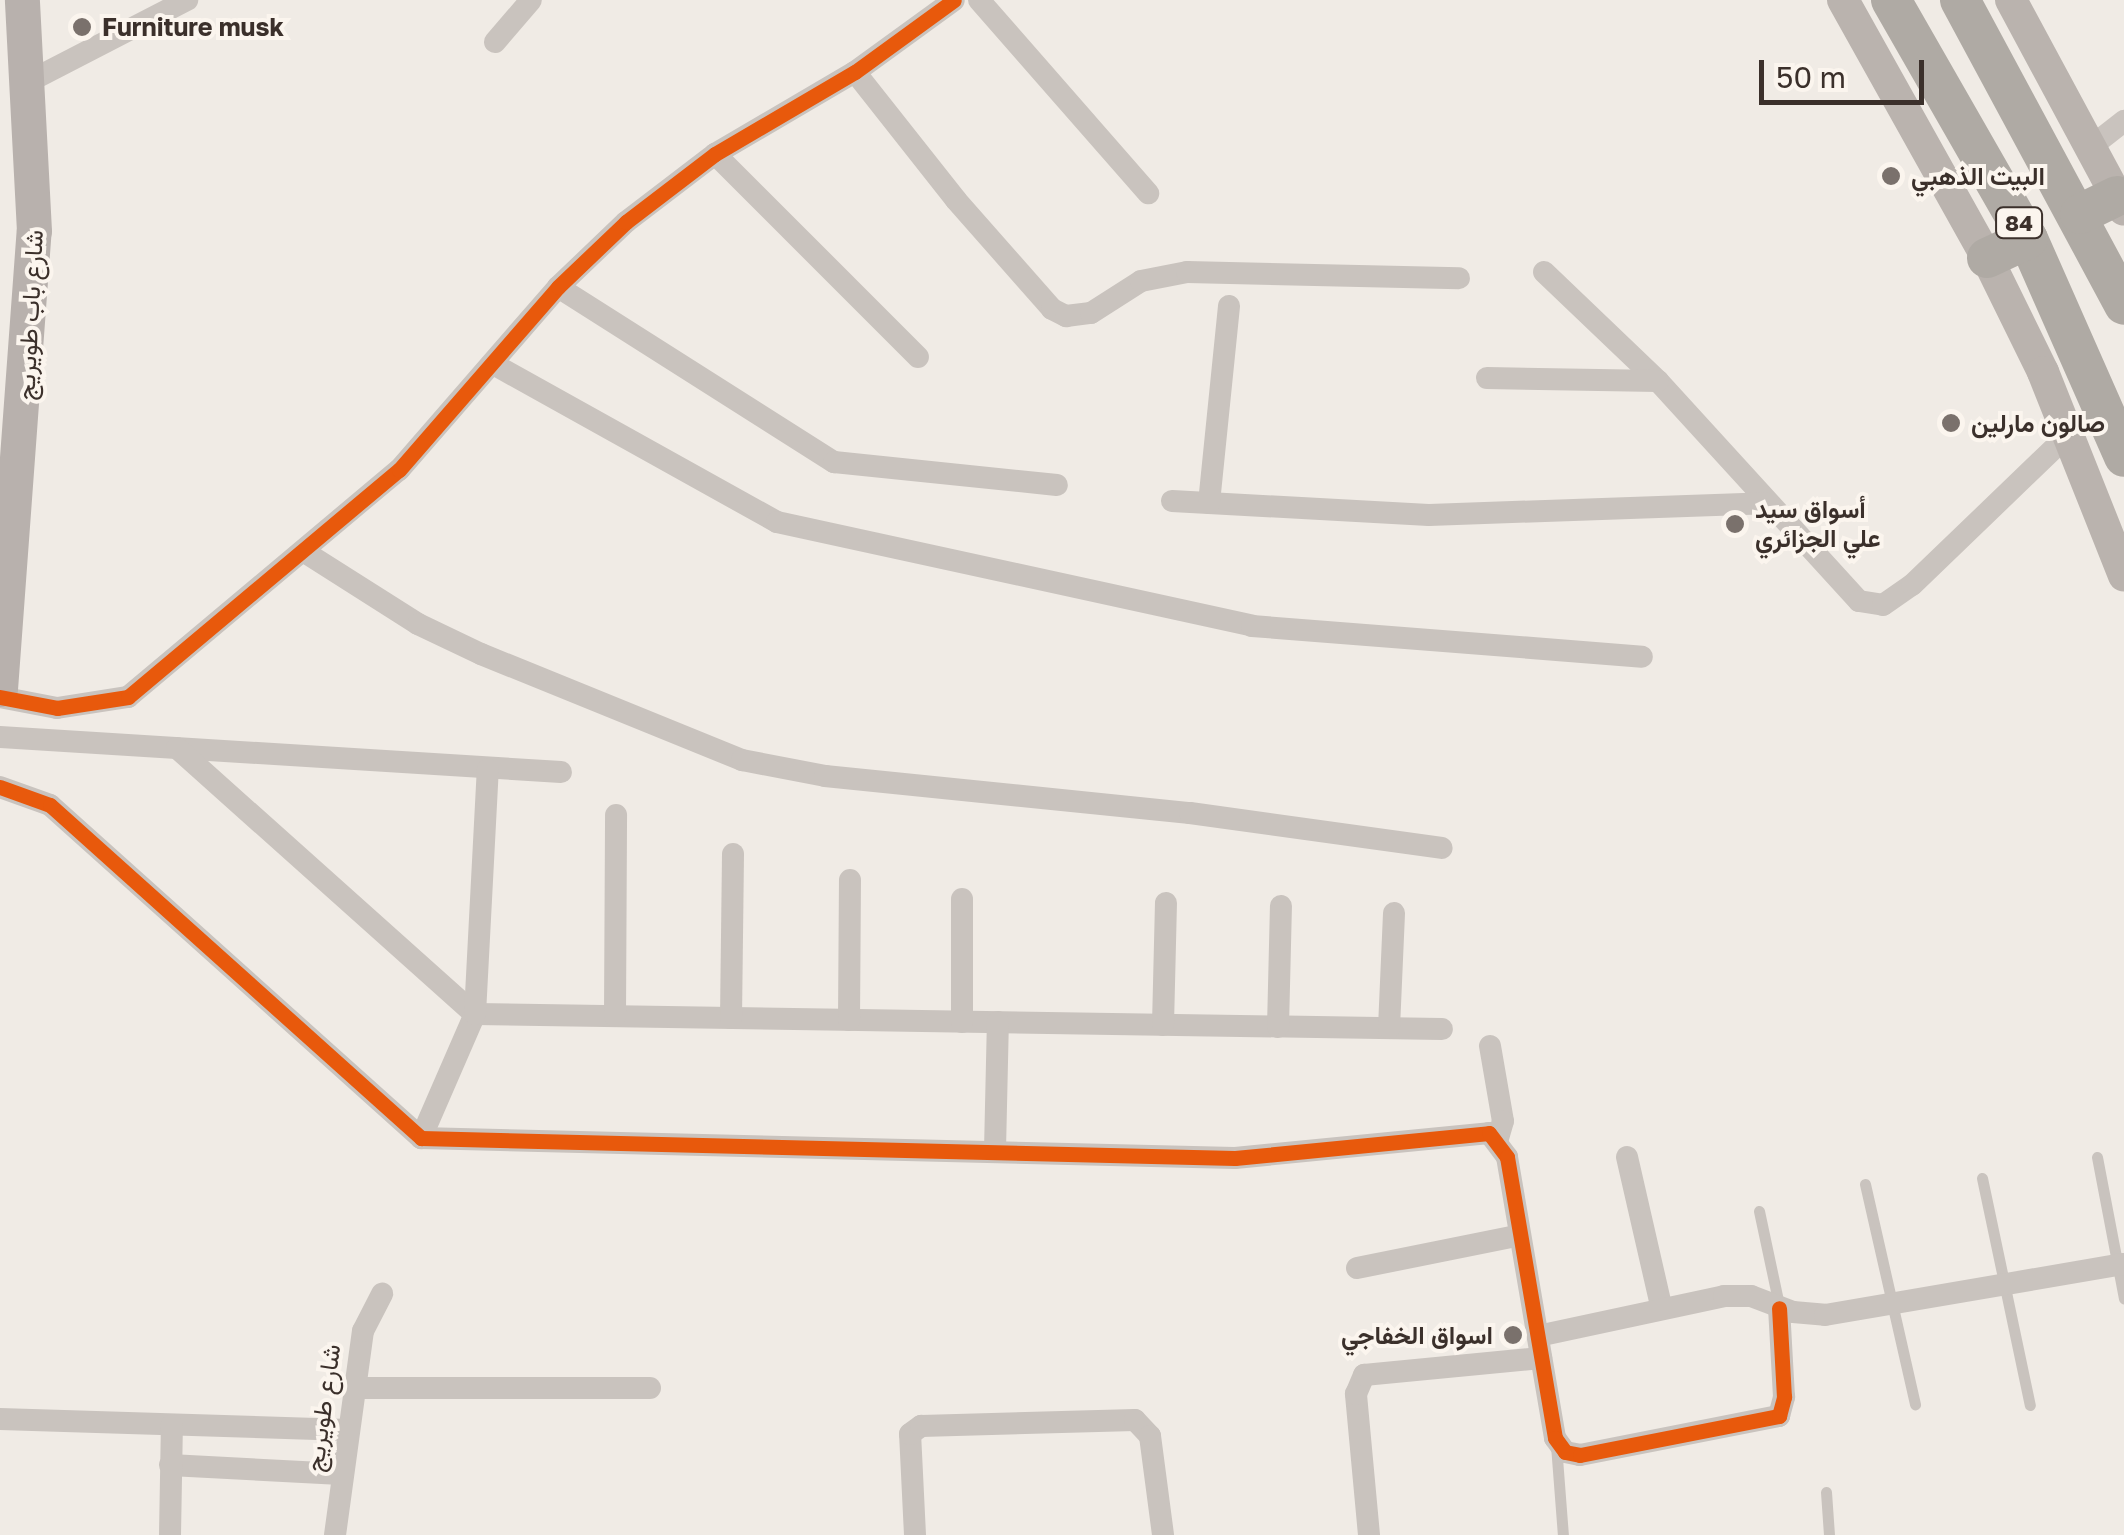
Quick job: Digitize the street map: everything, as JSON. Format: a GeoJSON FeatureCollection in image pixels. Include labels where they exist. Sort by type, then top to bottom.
{"type":"FeatureCollection","features":[{"type":"Feature","properties":{"kind":"highway","name":"84"},"geometry":{"type":"LineString","coordinates":[[1891,0],[2028,239],[2124,457]]}},
{"type":"Feature","properties":{"kind":"highway","name":"84"},"geometry":{"type":"LineString","coordinates":[[1960,0],[2080,214],[2124,305]]}},
{"type":"Feature","properties":{"kind":"highway"},"geometry":{"type":"LineString","coordinates":[[2080,214],[2120,203]]}},
{"type":"Feature","properties":{"kind":"highway"},"geometry":{"type":"LineString","coordinates":[[1988,258],[2028,239]]}},
{"type":"Feature","properties":{"kind":"main road","name":"شارع باب طويريج"},"geometry":{"type":"LineString","coordinates":[[0,689],[27,392],[34,231],[30,81],[22,0]]}},
{"type":"Feature","properties":{"kind":"main road"},"geometry":{"type":"LineString","coordinates":[[1843,0],[1988,258],[2069,434],[2124,576]]}},
{"type":"Feature","properties":{"kind":"main road"},"geometry":{"type":"LineString","coordinates":[[2011,0],[2120,203]]}},
{"type":"Feature","properties":{"kind":"street"},"geometry":{"type":"LineString","coordinates":[[30,81],[187,0]]}},
{"type":"Feature","properties":{"kind":"street"},"geometry":{"type":"LineString","coordinates":[[495,42],[532,0]]}},
{"type":"Feature","properties":{"kind":"street"},"geometry":{"type":"LineString","coordinates":[[0,697],[56,708],[128,697],[399,470],[495,365],[558,287],[626,222],[715,154],[855,72],[954,0]]}},
{"type":"Feature","properties":{"kind":"street"},"geometry":{"type":"LineString","coordinates":[[979,0],[1148,193]]}},
{"type":"Feature","properties":{"kind":"street"},"geometry":{"type":"LineString","coordinates":[[855,72],[956,200],[1052,308],[1066,316],[1091,313],[1141,281],[1187,272],[1459,278]]}},
{"type":"Feature","properties":{"kind":"street"},"geometry":{"type":"LineString","coordinates":[[2092,146],[2124,120]]}},
{"type":"Feature","properties":{"kind":"street"},"geometry":{"type":"LineString","coordinates":[[715,154],[918,357]]}},
{"type":"Feature","properties":{"kind":"street"},"geometry":{"type":"LineString","coordinates":[[1544,272],[1658,381],[1765,503],[1859,601],[1883,604],[1912,585],[2069,434]]}},
{"type":"Feature","properties":{"kind":"street"},"geometry":{"type":"LineString","coordinates":[[558,287],[834,462],[1056,485]]}},
{"type":"Feature","properties":{"kind":"street"},"geometry":{"type":"LineString","coordinates":[[1210,503],[1229,306]]}},
{"type":"Feature","properties":{"kind":"street"},"geometry":{"type":"LineString","coordinates":[[495,365],[776,522],[1252,626],[1642,657]]}},
{"type":"Feature","properties":{"kind":"street"},"geometry":{"type":"LineString","coordinates":[[1487,378],[1658,381]]}},
{"type":"Feature","properties":{"kind":"street"},"geometry":{"type":"LineString","coordinates":[[1172,501],[1429,516],[1765,503]]}},
{"type":"Feature","properties":{"kind":"street"},"geometry":{"type":"LineString","coordinates":[[303,551],[418,624],[481,654],[742,760],[825,776],[1190,813],[1442,848]]}},
{"type":"Feature","properties":{"kind":"street"},"geometry":{"type":"LineString","coordinates":[[0,737],[561,772]]}},
{"type":"Feature","properties":{"kind":"street"},"geometry":{"type":"LineString","coordinates":[[177,748],[476,1014],[1442,1029]]}},
{"type":"Feature","properties":{"kind":"street"},"geometry":{"type":"LineString","coordinates":[[421,1138],[476,1014],[488,769]]}},
{"type":"Feature","properties":{"kind":"street"},"geometry":{"type":"LineString","coordinates":[[0,788],[50,804],[421,1138],[1235,1158],[1478,1133],[1498,1138]]}},
{"type":"Feature","properties":{"kind":"street"},"geometry":{"type":"LineString","coordinates":[[616,815],[616,1016]]}},
{"type":"Feature","properties":{"kind":"street"},"geometry":{"type":"LineString","coordinates":[[730,1018],[733,854]]}},
{"type":"Feature","properties":{"kind":"street"},"geometry":{"type":"LineString","coordinates":[[849,1020],[850,880]]}},
{"type":"Feature","properties":{"kind":"street"},"geometry":{"type":"LineString","coordinates":[[962,899],[962,1022]]}},
{"type":"Feature","properties":{"kind":"street"},"geometry":{"type":"LineString","coordinates":[[1163,1025],[1166,903]]}},
{"type":"Feature","properties":{"kind":"street"},"geometry":{"type":"LineString","coordinates":[[1278,1027],[1282,906]]}},
{"type":"Feature","properties":{"kind":"street"},"geometry":{"type":"LineString","coordinates":[[1389,1028],[1394,913]]}},
{"type":"Feature","properties":{"kind":"street"},"geometry":{"type":"LineString","coordinates":[[995,1150],[998,1022]]}},
{"type":"Feature","properties":{"kind":"street"},"geometry":{"type":"LineString","coordinates":[[1490,1046],[1502,1121],[1498,1138],[1520,1235],[1555,1438],[1566,1452],[1580,1454],[1779,1416],[1784,1397],[1780,1308]]}},
{"type":"Feature","properties":{"kind":"street"},"geometry":{"type":"LineString","coordinates":[[1627,1157],[1661,1306]]}},
{"type":"Feature","properties":{"kind":"street"},"geometry":{"type":"LineString","coordinates":[[1357,1268],[1520,1235]]}},
{"type":"Feature","properties":{"kind":"street"},"geometry":{"type":"LineString","coordinates":[[1369,1535],[1356,1394],[1364,1375],[1540,1347],[1661,1306],[1737,1295],[1780,1308],[1825,1315],[1890,1307],[2121,1264]]}},
{"type":"Feature","properties":{"kind":"street","name":"شارع طويريج"},"geometry":{"type":"LineString","coordinates":[[335,1535],[340,1474],[362,1331],[382,1294]]}},
{"type":"Feature","properties":{"kind":"street"},"geometry":{"type":"LineString","coordinates":[[354,1388],[650,1388]]}},
{"type":"Feature","properties":{"kind":"street"},"geometry":{"type":"LineString","coordinates":[[0,1419],[348,1430]]}},
{"type":"Feature","properties":{"kind":"street"},"geometry":{"type":"LineString","coordinates":[[915,1535],[910,1434],[922,1426],[1136,1420],[1150,1436],[1163,1535]]}},
{"type":"Feature","properties":{"kind":"street"},"geometry":{"type":"LineString","coordinates":[[170,1535],[172,1425]]}},
{"type":"Feature","properties":{"kind":"street"},"geometry":{"type":"LineString","coordinates":[[170,1465],[340,1474]]}},
{"type":"Feature","properties":{"kind":"lane"},"geometry":{"type":"LineString","coordinates":[[2097,1156],[2121,1264],[2124,1298]]}},
{"type":"Feature","properties":{"kind":"lane"},"geometry":{"type":"LineString","coordinates":[[1982,1178],[2030,1406]]}},
{"type":"Feature","properties":{"kind":"lane"},"geometry":{"type":"LineString","coordinates":[[1865,1184],[1915,1404]]}},
{"type":"Feature","properties":{"kind":"lane"},"geometry":{"type":"LineString","coordinates":[[1759,1211],[1780,1308]]}},
{"type":"Feature","properties":{"kind":"lane"},"geometry":{"type":"LineString","coordinates":[[1555,1438],[1563,1535]]}},
{"type":"Feature","properties":{"kind":"lane"},"geometry":{"type":"LineString","coordinates":[[1826,1492],[1830,1535]]}},
{"type":"Feature","properties":{"kind":"cycle path"},"geometry":{"type":"LineString","coordinates":[[0,697],[57,708],[128,697],[399,470],[558,287],[626,222],[715,154],[855,72],[954,0]]}},
{"type":"Feature","properties":{"kind":"cycle path"},"geometry":{"type":"LineString","coordinates":[[0,787],[50,805],[421,1138],[1235,1158],[1489,1133],[1507,1157],[1555,1438],[1565,1452],[1580,1455],[1779,1416],[1784,1397],[1779,1308]]}},
{"type":"Feature","properties":{"kind":"place","name":"Furniture musk"},"geometry":{"type":"Point","coordinates":[82,27]}},
{"type":"Feature","properties":{"kind":"place","name":"البيت الذهبي"},"geometry":{"type":"Point","coordinates":[1891,176]}},
{"type":"Feature","properties":{"kind":"place","name":"صالون مارلين"},"geometry":{"type":"Point","coordinates":[1951,423]}},
{"type":"Feature","properties":{"kind":"place","name":"أسواق سيد علي الجزائري"},"geometry":{"type":"Point","coordinates":[1735,524]}},
{"type":"Feature","properties":{"kind":"place","name":"اسواق الخفاجي"},"geometry":{"type":"Point","coordinates":[1513,1335]}}]}
